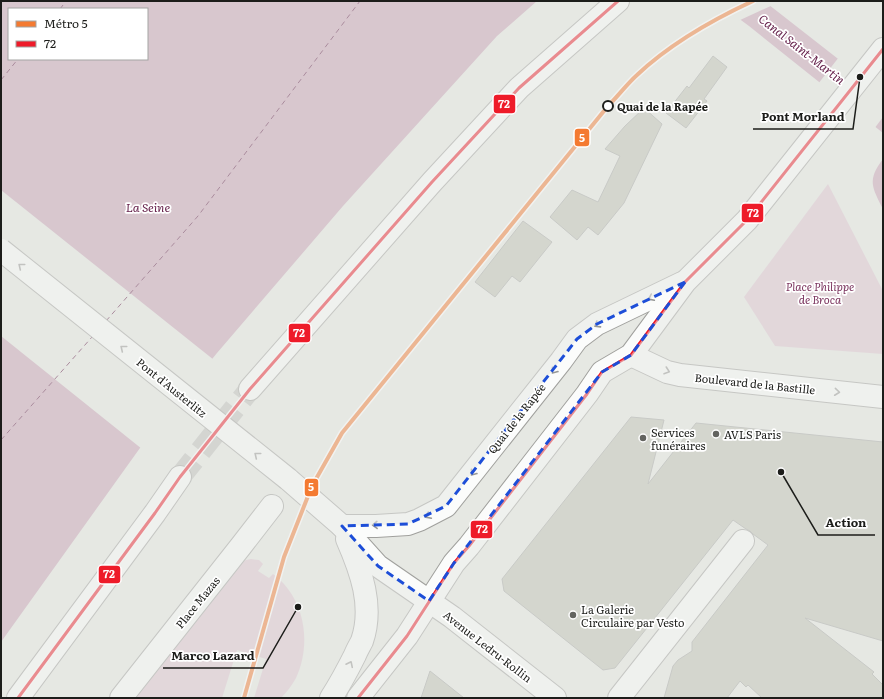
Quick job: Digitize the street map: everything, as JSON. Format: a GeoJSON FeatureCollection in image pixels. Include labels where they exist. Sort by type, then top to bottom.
{"type":"FeatureCollection","features":[{"type":"Feature","properties":{"kind":"main road"},"geometry":{"type":"LineString","coordinates":[[250,389],[432,182],[519,88],[618,1]]}},
{"type":"Feature","properties":{"kind":"main road"},"geometry":{"type":"LineString","coordinates":[[358,698],[407,636],[454,564],[470,546],[588,394],[602,372],[631,355],[684,282],[747,220],[883,49]]}},
{"type":"Feature","properties":{"kind":"main road","name":"Pont d'Austerlitz"},"geometry":{"type":"LineString","coordinates":[[1,250],[288,479],[342,526],[378,566],[400,581]]}},
{"type":"Feature","properties":{"kind":"main road","name":"Quai de la Rapée"},"geometry":{"type":"LineString","coordinates":[[342,526],[408,524],[446,506],[577,339],[597,324],[684,282]]}},
{"type":"Feature","properties":{"kind":"main road","name":"Boulevard de la Bastille"},"geometry":{"type":"LineString","coordinates":[[631,355],[667,372],[680,375],[883,397]]}},
{"type":"Feature","properties":{"kind":"main road"},"geometry":{"type":"LineString","coordinates":[[18,698],[156,513],[180,477]]}},
{"type":"Feature","properties":{"kind":"main road","name":"Place Mazas"},"geometry":{"type":"LineString","coordinates":[[120,698],[272,506]]}},
{"type":"Feature","properties":{"kind":"main road"},"geometry":{"type":"LineString","coordinates":[[331,698],[347,672],[362,641],[366,621],[367,605],[362,579],[357,561],[342,526]]}},
{"type":"Feature","properties":{"kind":"main road"},"geometry":{"type":"LineString","coordinates":[[619,698],[743,541]]}},
{"type":"Feature","properties":{"kind":"main road","name":"Avenue Ledru-Rollin"},"geometry":{"type":"LineString","coordinates":[[400,581],[452,616],[555,698]]}},
{"type":"Feature","properties":{"kind":"highlighted area"},"geometry":{"type":"Polygon","coordinates":[[[685,282],[631,355],[602,372],[454,563],[429,601],[378,566],[342,526],[408,524],[446,506],[577,339],[597,324],[685,282]]]}},
{"type":"Feature","properties":{"kind":"green space","name":"Place Philippe de Broca"},"geometry":{"type":"Polygon","coordinates":[[[828,184],[883,291],[883,354],[775,346],[744,297],[828,184]]]}},
{"type":"Feature","properties":{"kind":"green space"},"geometry":{"type":"Polygon","coordinates":[[[251,559],[259,560],[263,564],[258,571],[269,578],[273,574],[285,585],[294,599],[302,621],[304,644],[300,667],[296,678],[281,698],[254,698],[266,659],[237,650],[222,698],[135,698],[241,563],[251,559]]]}},
{"type":"Feature","properties":{"kind":"water","name":"La Seine"},"geometry":{"type":"Polygon","coordinates":[[[1,1],[537,1],[497,36],[343,206],[217,353],[145,441],[1,642],[1,1]]]}},
{"type":"Feature","properties":{"kind":"water","name":"Canal Saint-Martin"},"geometry":{"type":"Polygon","coordinates":[[[715,1],[764,1],[883,94],[883,133],[749,26],[715,1]]]}},
{"type":"Feature","properties":{"kind":"water"},"geometry":{"type":"Polygon","coordinates":[[[883,159],[883,209],[874,189],[873,178],[883,159]]]}},
{"type":"Feature","properties":{"kind":"pier"},"geometry":{"type":"Polygon","coordinates":[[[713,1],[768,1],[773,5],[738,21],[713,3],[713,1]]]}},
{"type":"Feature","properties":{"kind":"pier"},"geometry":{"type":"Polygon","coordinates":[[[839,57],[883,92],[883,117],[874,129],[818,84],[839,57]]]}},
{"type":"Feature","properties":{"kind":"pier"},"geometry":{"type":"Polygon","coordinates":[[[1,190],[214,360],[142,449],[1,336],[1,190]]]}},
{"type":"Feature","properties":{"kind":"building"},"geometry":{"type":"Polygon","coordinates":[[[713,56],[727,67],[704,99],[707,101],[686,128],[666,113],[687,86],[689,88],[713,56]]]}},
{"type":"Feature","properties":{"kind":"building"},"geometry":{"type":"Polygon","coordinates":[[[644,108],[662,124],[624,203],[598,235],[588,227],[577,240],[550,217],[572,190],[598,202],[620,156],[605,149],[625,126],[644,108]]]}},
{"type":"Feature","properties":{"kind":"building"},"geometry":{"type":"Polygon","coordinates":[[[523,221],[552,242],[520,282],[512,276],[495,297],[475,282],[523,221]]]}},
{"type":"Feature","properties":{"kind":"building"},"geometry":{"type":"Polygon","coordinates":[[[631,417],[664,420],[648,484],[696,423],[883,442],[883,641],[805,618],[874,672],[872,674],[883,685],[883,698],[762,698],[748,685],[746,687],[740,681],[727,698],[664,698],[673,666],[678,660],[692,651],[692,642],[768,545],[733,520],[615,668],[603,670],[504,591],[502,579],[631,417]]]}},
{"type":"Feature","properties":{"kind":"building"},"geometry":{"type":"Polygon","coordinates":[[[430,671],[464,698],[421,698],[430,671]]]}},
{"type":"Feature","properties":{"kind":"ferry route"},"geometry":{"type":"LineString","coordinates":[[61,8],[66,1]]}},
{"type":"Feature","properties":{"kind":"ferry route"},"geometry":{"type":"LineString","coordinates":[[106,321],[198,216],[360,1]]}},
{"type":"Feature","properties":{"kind":"ferry route"},"geometry":{"type":"LineString","coordinates":[[1,80],[17,60]]}},
{"type":"Feature","properties":{"kind":"ferry route"},"geometry":{"type":"LineString","coordinates":[[1,440],[92,337]]}},
{"type":"Feature","properties":{"kind":"tunnel"},"geometry":{"type":"LineString","coordinates":[[180,477],[250,389]]}},
{"type":"Feature","properties":{"kind":"metro line","name":"5"},"geometry":{"type":"LineString","coordinates":[[244,698],[284,557],[312,486],[342,433],[608,106],[630,82],[650,63],[692,33],[753,1]]}},
{"type":"Feature","properties":{"kind":"transit line","name":"72"},"geometry":{"type":"LineString","coordinates":[[18,698],[180,477],[250,389],[432,182],[519,88],[618,1]]}},
{"type":"Feature","properties":{"kind":"transit line","name":"72"},"geometry":{"type":"LineString","coordinates":[[358,698],[407,636],[454,563],[469,546],[587,394],[602,372],[631,355],[685,282],[747,220],[883,49]]}},
{"type":"Feature","properties":{"kind":"place","name":"Pont Morland"},"geometry":{"type":"Point","coordinates":[860,77]}},
{"type":"Feature","properties":{"kind":"place","name":"Quai de la Rapée"},"geometry":{"type":"Point","coordinates":[608,106]}},
{"type":"Feature","properties":{"kind":"place","name":"AVLS Paris"},"geometry":{"type":"Point","coordinates":[716,434]}},
{"type":"Feature","properties":{"kind":"place","name":"Services funéraires"},"geometry":{"type":"Point","coordinates":[643,438]}},
{"type":"Feature","properties":{"kind":"place","name":"Action"},"geometry":{"type":"Point","coordinates":[781,472]}},
{"type":"Feature","properties":{"kind":"place","name":"Marco Lazard"},"geometry":{"type":"Point","coordinates":[298,607]}},
{"type":"Feature","properties":{"kind":"place","name":"La Galerie Circulaire par Vesto"},"geometry":{"type":"Point","coordinates":[573,615]}}]}
